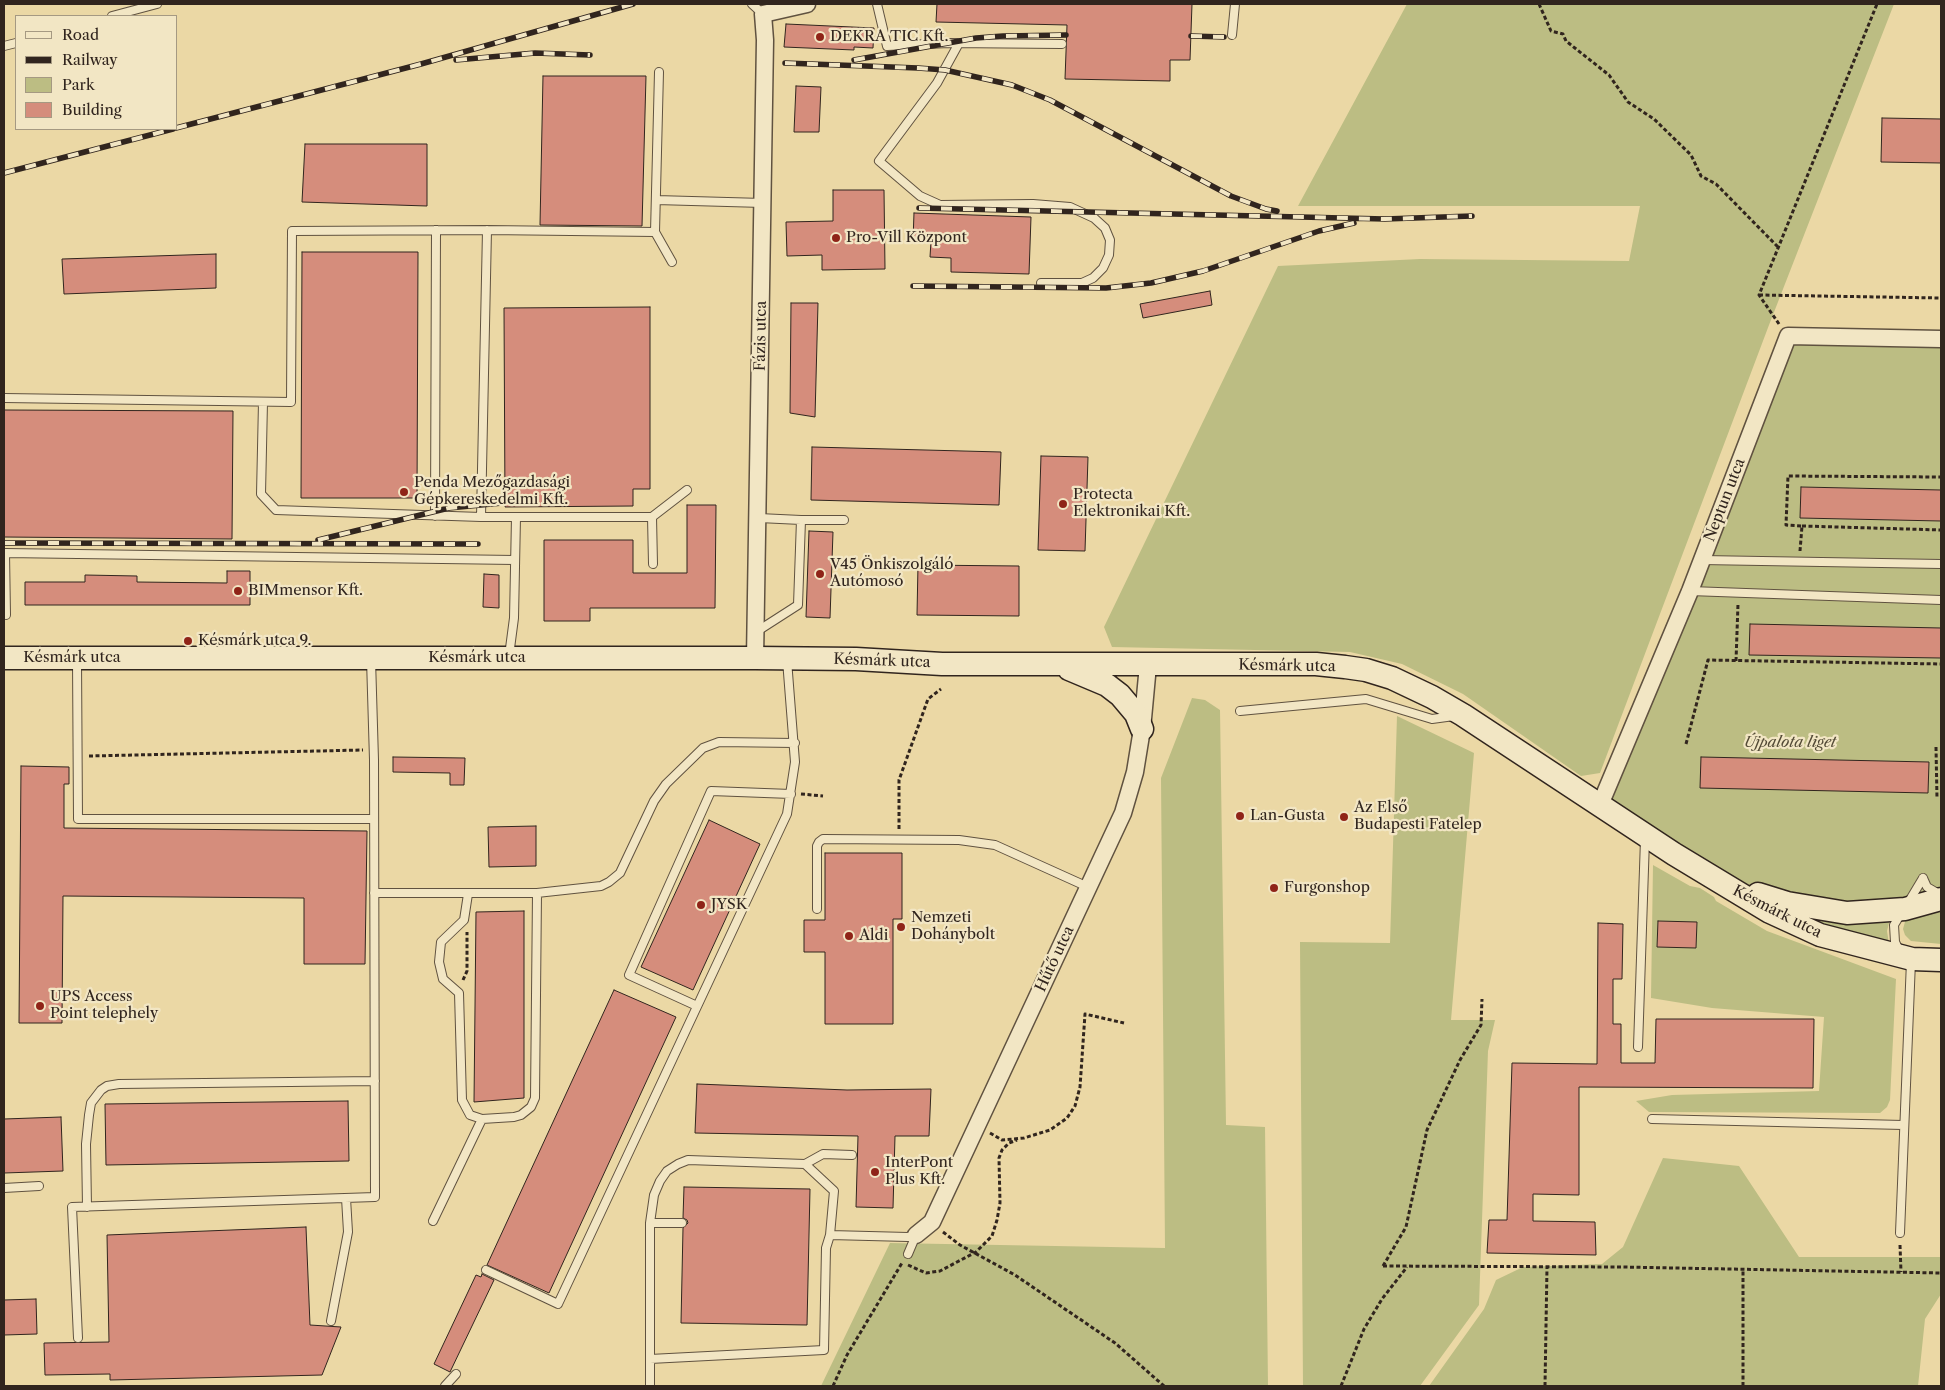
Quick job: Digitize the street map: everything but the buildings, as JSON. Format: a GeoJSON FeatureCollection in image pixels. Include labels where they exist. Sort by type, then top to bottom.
{"type":"FeatureCollection","features":[{"type":"Feature","properties":{"kind":"street"},"geometry":{"type":"LineString","coordinates":[[759,7],[807,4]]}},
{"type":"Feature","properties":{"kind":"street","name":"Fázis utca"},"geometry":{"type":"LineString","coordinates":[[755,658],[759,518],[765,40],[759,7]]}},
{"type":"Feature","properties":{"kind":"street"},"geometry":{"type":"LineString","coordinates":[[1788,336],[1941,339]]}},
{"type":"Feature","properties":{"kind":"street","name":"Neptun utca"},"geometry":{"type":"LineString","coordinates":[[1600,805],[1690,591],[1788,336]]}},
{"type":"Feature","properties":{"kind":"street","name":"Késmárk utca"},"geometry":{"type":"LineString","coordinates":[[4,658],[755,658],[856,659],[942,664],[1316,664],[1366,670],[1398,680],[1463,715],[1704,872],[1770,912],[1820,936],[1907,958],[1941,960]]}},
{"type":"Feature","properties":{"kind":"street"},"geometry":{"type":"LineString","coordinates":[[1059,665],[1107,685],[1120,695],[1136,714],[1142,729]]}},
{"type":"Feature","properties":{"kind":"street","name":"Hűtő utca"},"geometry":{"type":"LineString","coordinates":[[916,1235],[932,1222],[1123,813],[1135,772],[1142,729],[1148,665]]}},
{"type":"Feature","properties":{"kind":"street","name":"Késmárk utca"},"geometry":{"type":"LineString","coordinates":[[1704,872],[1749,891],[1787,903],[1847,913],[1905,909],[1941,899]]}},
{"type":"Feature","properties":{"kind":"lane"},"geometry":{"type":"LineString","coordinates":[[116,15],[157,4]]}},
{"type":"Feature","properties":{"kind":"lane"},"geometry":{"type":"LineString","coordinates":[[878,4],[887,46],[1062,44]]}},
{"type":"Feature","properties":{"kind":"lane"},"geometry":{"type":"LineString","coordinates":[[1232,35],[1234,4]]}},
{"type":"Feature","properties":{"kind":"lane"},"geometry":{"type":"LineString","coordinates":[[959,44],[937,83],[879,161],[920,196],[940,205],[1033,204],[1070,207],[1094,218],[1105,228],[1110,240],[1109,255],[1103,268],[1093,278],[1082,283],[1041,283]]}},
{"type":"Feature","properties":{"kind":"lane"},"geometry":{"type":"LineString","coordinates":[[659,72],[655,232],[672,262]]}},
{"type":"Feature","properties":{"kind":"lane"},"geometry":{"type":"LineString","coordinates":[[656,200],[763,203]]}},
{"type":"Feature","properties":{"kind":"lane"},"geometry":{"type":"LineString","coordinates":[[435,516],[436,230]]}},
{"type":"Feature","properties":{"kind":"lane"},"geometry":{"type":"LineString","coordinates":[[4,398],[291,402],[292,231],[487,230],[655,232]]}},
{"type":"Feature","properties":{"kind":"lane"},"geometry":{"type":"LineString","coordinates":[[481,517],[487,230]]}},
{"type":"Feature","properties":{"kind":"lane"},"geometry":{"type":"LineString","coordinates":[[263,402],[261,494],[276,510],[481,517],[652,517],[687,490]]}},
{"type":"Feature","properties":{"kind":"lane"},"geometry":{"type":"LineString","coordinates":[[509,658],[514,618],[516,517]]}},
{"type":"Feature","properties":{"kind":"lane"},"geometry":{"type":"LineString","coordinates":[[652,517],[653,564]]}},
{"type":"Feature","properties":{"kind":"lane"},"geometry":{"type":"LineString","coordinates":[[759,518],[844,520]]}},
{"type":"Feature","properties":{"kind":"lane"},"geometry":{"type":"LineString","coordinates":[[756,633],[798,605],[801,520]]}},
{"type":"Feature","properties":{"kind":"lane"},"geometry":{"type":"LineString","coordinates":[[6,615],[5,553],[515,560]]}},
{"type":"Feature","properties":{"kind":"lane"},"geometry":{"type":"LineString","coordinates":[[1702,560],[1941,564]]}},
{"type":"Feature","properties":{"kind":"lane"},"geometry":{"type":"LineString","coordinates":[[1690,591],[1763,592],[1941,600]]}},
{"type":"Feature","properties":{"kind":"lane"},"geometry":{"type":"LineString","coordinates":[[77,658],[78,819],[374,819]]}},
{"type":"Feature","properties":{"kind":"lane"},"geometry":{"type":"LineString","coordinates":[[78,1338],[72,1207],[375,1197],[374,750],[371,658]]}},
{"type":"Feature","properties":{"kind":"lane"},"geometry":{"type":"LineString","coordinates":[[486,1270],[558,1304],[787,814],[795,762],[795,742],[787,659]]}},
{"type":"Feature","properties":{"kind":"lane"},"geometry":{"type":"LineString","coordinates":[[1240,711],[1366,698],[1432,719],[1463,715]]}},
{"type":"Feature","properties":{"kind":"lane"},"geometry":{"type":"LineString","coordinates":[[374,893],[537,893],[601,886],[616,877],[626,862],[654,801],[666,784],[703,748],[718,742],[795,742]]}},
{"type":"Feature","properties":{"kind":"lane"},"geometry":{"type":"LineString","coordinates":[[697,1006],[629,975],[711,791],[791,794]]}},
{"type":"Feature","properties":{"kind":"lane"},"geometry":{"type":"LineString","coordinates":[[1638,1047],[1645,834]]}},
{"type":"Feature","properties":{"kind":"lane"},"geometry":{"type":"LineString","coordinates":[[817,909],[817,846],[818,842],[823,839],[959,840],[995,845],[1088,888]]}},
{"type":"Feature","properties":{"kind":"lane"},"geometry":{"type":"LineString","coordinates":[[1900,1233],[1907,958],[1895,942],[1894,925],[1923,878],[1933,892],[1941,894]]}},
{"type":"Feature","properties":{"kind":"lane"},"geometry":{"type":"LineString","coordinates":[[468,894],[464,920],[441,942],[439,962],[443,978],[459,993],[462,1100],[470,1115],[482,1119],[521,1115],[531,1107],[535,1098],[537,893]]}},
{"type":"Feature","properties":{"kind":"lane"},"geometry":{"type":"LineString","coordinates":[[87,1207],[86,1144],[91,1102],[107,1086],[119,1084],[375,1081]]}},
{"type":"Feature","properties":{"kind":"lane"},"geometry":{"type":"LineString","coordinates":[[433,1221],[482,1119]]}},
{"type":"Feature","properties":{"kind":"lane"},"geometry":{"type":"LineString","coordinates":[[1652,1120],[1903,1125]]}},
{"type":"Feature","properties":{"kind":"lane"},"geometry":{"type":"LineString","coordinates":[[650,1386],[650,1223],[654,1194],[667,1171],[688,1160],[805,1164],[822,1154],[852,1155]]}},
{"type":"Feature","properties":{"kind":"lane"},"geometry":{"type":"LineString","coordinates":[[650,1359],[824,1350],[826,1248],[830,1235],[834,1190],[805,1164]]}},
{"type":"Feature","properties":{"kind":"lane"},"geometry":{"type":"LineString","coordinates":[[4,1188],[39,1186]]}},
{"type":"Feature","properties":{"kind":"lane"},"geometry":{"type":"LineString","coordinates":[[331,1321],[348,1232],[346,1198]]}},
{"type":"Feature","properties":{"kind":"lane"},"geometry":{"type":"LineString","coordinates":[[650,1223],[682,1223]]}},
{"type":"Feature","properties":{"kind":"lane"},"geometry":{"type":"LineString","coordinates":[[830,1235],[908,1238],[916,1235]]}},
{"type":"Feature","properties":{"kind":"lane"},"geometry":{"type":"LineString","coordinates":[[908,1254],[916,1235]]}},
{"type":"Feature","properties":{"kind":"lane"},"geometry":{"type":"LineString","coordinates":[[445,1386],[456,1374]]}},
{"type":"Feature","properties":{"kind":"path"},"geometry":{"type":"LineString","coordinates":[[1539,4],[1551,31],[1563,34],[1566,41],[1609,75],[1628,102],[1654,119],[1679,143],[1691,155],[1701,176],[1716,184],[1778,247]]}},
{"type":"Feature","properties":{"kind":"path"},"geometry":{"type":"LineString","coordinates":[[1759,295],[1877,4]]}},
{"type":"Feature","properties":{"kind":"path"},"geometry":{"type":"LineString","coordinates":[[1759,295],[1941,298]]}},
{"type":"Feature","properties":{"kind":"path"},"geometry":{"type":"LineString","coordinates":[[1759,295],[1788,336]]}},
{"type":"Feature","properties":{"kind":"path"},"geometry":{"type":"LineString","coordinates":[[1941,476],[1788,476],[1786,524],[1941,530]]}},
{"type":"Feature","properties":{"kind":"path"},"geometry":{"type":"LineString","coordinates":[[1800,554],[1802,526]]}},
{"type":"Feature","properties":{"kind":"path"},"geometry":{"type":"LineString","coordinates":[[1736,660],[1738,602],[1763,603],[1763,592]]}},
{"type":"Feature","properties":{"kind":"path"},"geometry":{"type":"LineString","coordinates":[[1686,744],[1708,660],[1941,664]]}},
{"type":"Feature","properties":{"kind":"path"},"geometry":{"type":"LineString","coordinates":[[899,839],[899,780],[928,699],[941,689]]}},
{"type":"Feature","properties":{"kind":"path"},"geometry":{"type":"LineString","coordinates":[[1936,747],[1937,799]]}},
{"type":"Feature","properties":{"kind":"path"},"geometry":{"type":"LineString","coordinates":[[78,756],[374,750]]}},
{"type":"Feature","properties":{"kind":"path"},"geometry":{"type":"LineString","coordinates":[[791,794],[823,796]]}},
{"type":"Feature","properties":{"kind":"path"},"geometry":{"type":"LineString","coordinates":[[459,993],[467,970],[468,936],[464,920]]}},
{"type":"Feature","properties":{"kind":"path"},"geometry":{"type":"LineString","coordinates":[[1482,999],[1481,1024],[1460,1060],[1427,1130],[1406,1227],[1383,1266],[1941,1273]]}},
{"type":"Feature","properties":{"kind":"path"},"geometry":{"type":"LineString","coordinates":[[833,1386],[847,1356],[903,1262],[912,1268],[926,1273],[940,1271],[976,1252],[992,1236],[1000,1203],[999,1158],[1002,1150],[1009,1143],[1050,1130],[1067,1118],[1075,1106],[1080,1087],[1085,1014],[1124,1023]]}},
{"type":"Feature","properties":{"kind":"path"},"geometry":{"type":"LineString","coordinates":[[978,1126],[1002,1140],[1024,1138]]}},
{"type":"Feature","properties":{"kind":"path"},"geometry":{"type":"LineString","coordinates":[[932,1222],[960,1245],[976,1252],[1015,1275],[1115,1343],[1164,1386]]}},
{"type":"Feature","properties":{"kind":"path"},"geometry":{"type":"LineString","coordinates":[[1900,1233],[1901,1272]]}},
{"type":"Feature","properties":{"kind":"path"},"geometry":{"type":"LineString","coordinates":[[1341,1386],[1364,1329],[1382,1299],[1408,1267]]}},
{"type":"Feature","properties":{"kind":"path"},"geometry":{"type":"LineString","coordinates":[[1545,1386],[1547,1267]]}},
{"type":"Feature","properties":{"kind":"path"},"geometry":{"type":"LineString","coordinates":[[1742,1386],[1743,1270]]}},
{"type":"Feature","properties":{"kind":"green space"},"geometry":{"type":"Polygon","coordinates":[[[1407,4],[1894,4],[1769,325],[1600,773],[1581,776],[1463,694],[1402,664],[1350,652],[1112,647],[1104,627],[1278,266],[1420,259],[1629,261],[1640,206],[1298,206],[1407,4]]]}},
{"type":"Feature","properties":{"kind":"green space","name":"Újpalota liget"},"geometry":{"type":"Polygon","coordinates":[[[1788,336],[1941,339],[1941,490],[1801,487],[1801,518],[1941,521],[1941,899],[1905,909],[1749,891],[1600,805],[1788,336]]]}},
{"type":"Feature","properties":{"kind":"green space"},"geometry":{"type":"Polygon","coordinates":[[[1192,698],[1205,700],[1220,710],[1226,1125],[1265,1127],[1268,1386],[821,1386],[890,1243],[1165,1248],[1161,778],[1192,698]]]}},
{"type":"Feature","properties":{"kind":"green space"},"geometry":{"type":"Polygon","coordinates":[[[1397,716],[1474,753],[1451,1020],[1495,1020],[1488,1051],[1479,1305],[1420,1386],[1303,1386],[1300,942],[1390,943],[1397,716]]]}},
{"type":"Feature","properties":{"kind":"green space"},"geometry":{"type":"Polygon","coordinates":[[[1653,865],[1690,886],[1700,888],[1714,897],[1716,901],[1767,931],[1896,979],[1890,1100],[1887,1107],[1880,1113],[1649,1112],[1636,1101],[1672,1095],[1819,1091],[1824,1017],[1712,1008],[1651,998],[1653,865]]]}},
{"type":"Feature","properties":{"kind":"green space"},"geometry":{"type":"Polygon","coordinates":[[[1941,905],[1941,944],[1911,941],[1905,935],[1903,929],[1906,918],[1941,905]]]}},
{"type":"Feature","properties":{"kind":"green space"},"geometry":{"type":"Polygon","coordinates":[[[1796,912],[1890,919],[1887,931],[1889,944],[1850,936],[1796,912]]]}},
{"type":"Feature","properties":{"kind":"green space"},"geometry":{"type":"Polygon","coordinates":[[[1663,1158],[1739,1166],[1799,1257],[1941,1257],[1941,1294],[1925,1319],[1918,1386],[1429,1386],[1484,1309],[1496,1280],[1523,1267],[1602,1264],[1623,1247],[1663,1158]]]}},
{"type":"Feature","properties":{"kind":"railway"},"geometry":{"type":"LineString","coordinates":[[178,127],[421,64],[633,4]]}},
{"type":"Feature","properties":{"kind":"railway"},"geometry":{"type":"LineString","coordinates":[[854,60],[976,38],[1066,35]]}},
{"type":"Feature","properties":{"kind":"railway"},"geometry":{"type":"LineString","coordinates":[[1191,36],[1224,37]]}},
{"type":"Feature","properties":{"kind":"railway"},"geometry":{"type":"LineString","coordinates":[[456,60],[535,53],[590,55]]}},
{"type":"Feature","properties":{"kind":"railway"},"geometry":{"type":"LineString","coordinates":[[785,63],[945,70],[1012,85],[1050,100],[1231,196],[1266,209],[1277,211]]}},
{"type":"Feature","properties":{"kind":"railway"},"geometry":{"type":"LineString","coordinates":[[4,173],[169,130]]}},
{"type":"Feature","properties":{"kind":"railway"},"geometry":{"type":"LineString","coordinates":[[919,208],[1385,219],[1472,216]]}},
{"type":"Feature","properties":{"kind":"railway"},"geometry":{"type":"LineString","coordinates":[[913,286],[1106,288],[1151,283],[1203,271],[1319,231],[1354,223]]}},
{"type":"Feature","properties":{"kind":"railway"},"geometry":{"type":"LineString","coordinates":[[318,540],[449,508],[502,503]]}},
{"type":"Feature","properties":{"kind":"railway"},"geometry":{"type":"LineString","coordinates":[[4,543],[478,544]]}},
{"type":"Feature","properties":{"kind":"place","name":"DEKRA TIC Kft."},"geometry":{"type":"Point","coordinates":[820,37]}},
{"type":"Feature","properties":{"kind":"place","name":"Pro-Vill Központ"},"geometry":{"type":"Point","coordinates":[836,238]}},
{"type":"Feature","properties":{"kind":"place","name":"Penda Mezőgazdasági Gépkereskedelmi Kft."},"geometry":{"type":"Point","coordinates":[404,492]}},
{"type":"Feature","properties":{"kind":"place","name":"Protecta Elektronikai Kft."},"geometry":{"type":"Point","coordinates":[1063,504]}},
{"type":"Feature","properties":{"kind":"place","name":"V45 Önkiszolgáló Autómosó"},"geometry":{"type":"Point","coordinates":[820,574]}},
{"type":"Feature","properties":{"kind":"place","name":"BIMmensor Kft."},"geometry":{"type":"Point","coordinates":[238,591]}},
{"type":"Feature","properties":{"kind":"place","name":"Késmárk utca 9."},"geometry":{"type":"Point","coordinates":[188,641]}},
{"type":"Feature","properties":{"kind":"place","name":"Lan-Gusta"},"geometry":{"type":"Point","coordinates":[1240,816]}},
{"type":"Feature","properties":{"kind":"place","name":"Az Első Budapesti Fatelep"},"geometry":{"type":"Point","coordinates":[1344,817]}},
{"type":"Feature","properties":{"kind":"place","name":"Furgonshop"},"geometry":{"type":"Point","coordinates":[1274,888]}},
{"type":"Feature","properties":{"kind":"place","name":"JYSK"},"geometry":{"type":"Point","coordinates":[701,905]}},
{"type":"Feature","properties":{"kind":"place","name":"Nemzeti Dohánybolt"},"geometry":{"type":"Point","coordinates":[901,927]}},
{"type":"Feature","properties":{"kind":"place","name":"Aldi"},"geometry":{"type":"Point","coordinates":[849,936]}},
{"type":"Feature","properties":{"kind":"place","name":"UPS Access Point telephely"},"geometry":{"type":"Point","coordinates":[40,1006]}},
{"type":"Feature","properties":{"kind":"place","name":"InterPont Plus Kft."},"geometry":{"type":"Point","coordinates":[875,1172]}}]}
